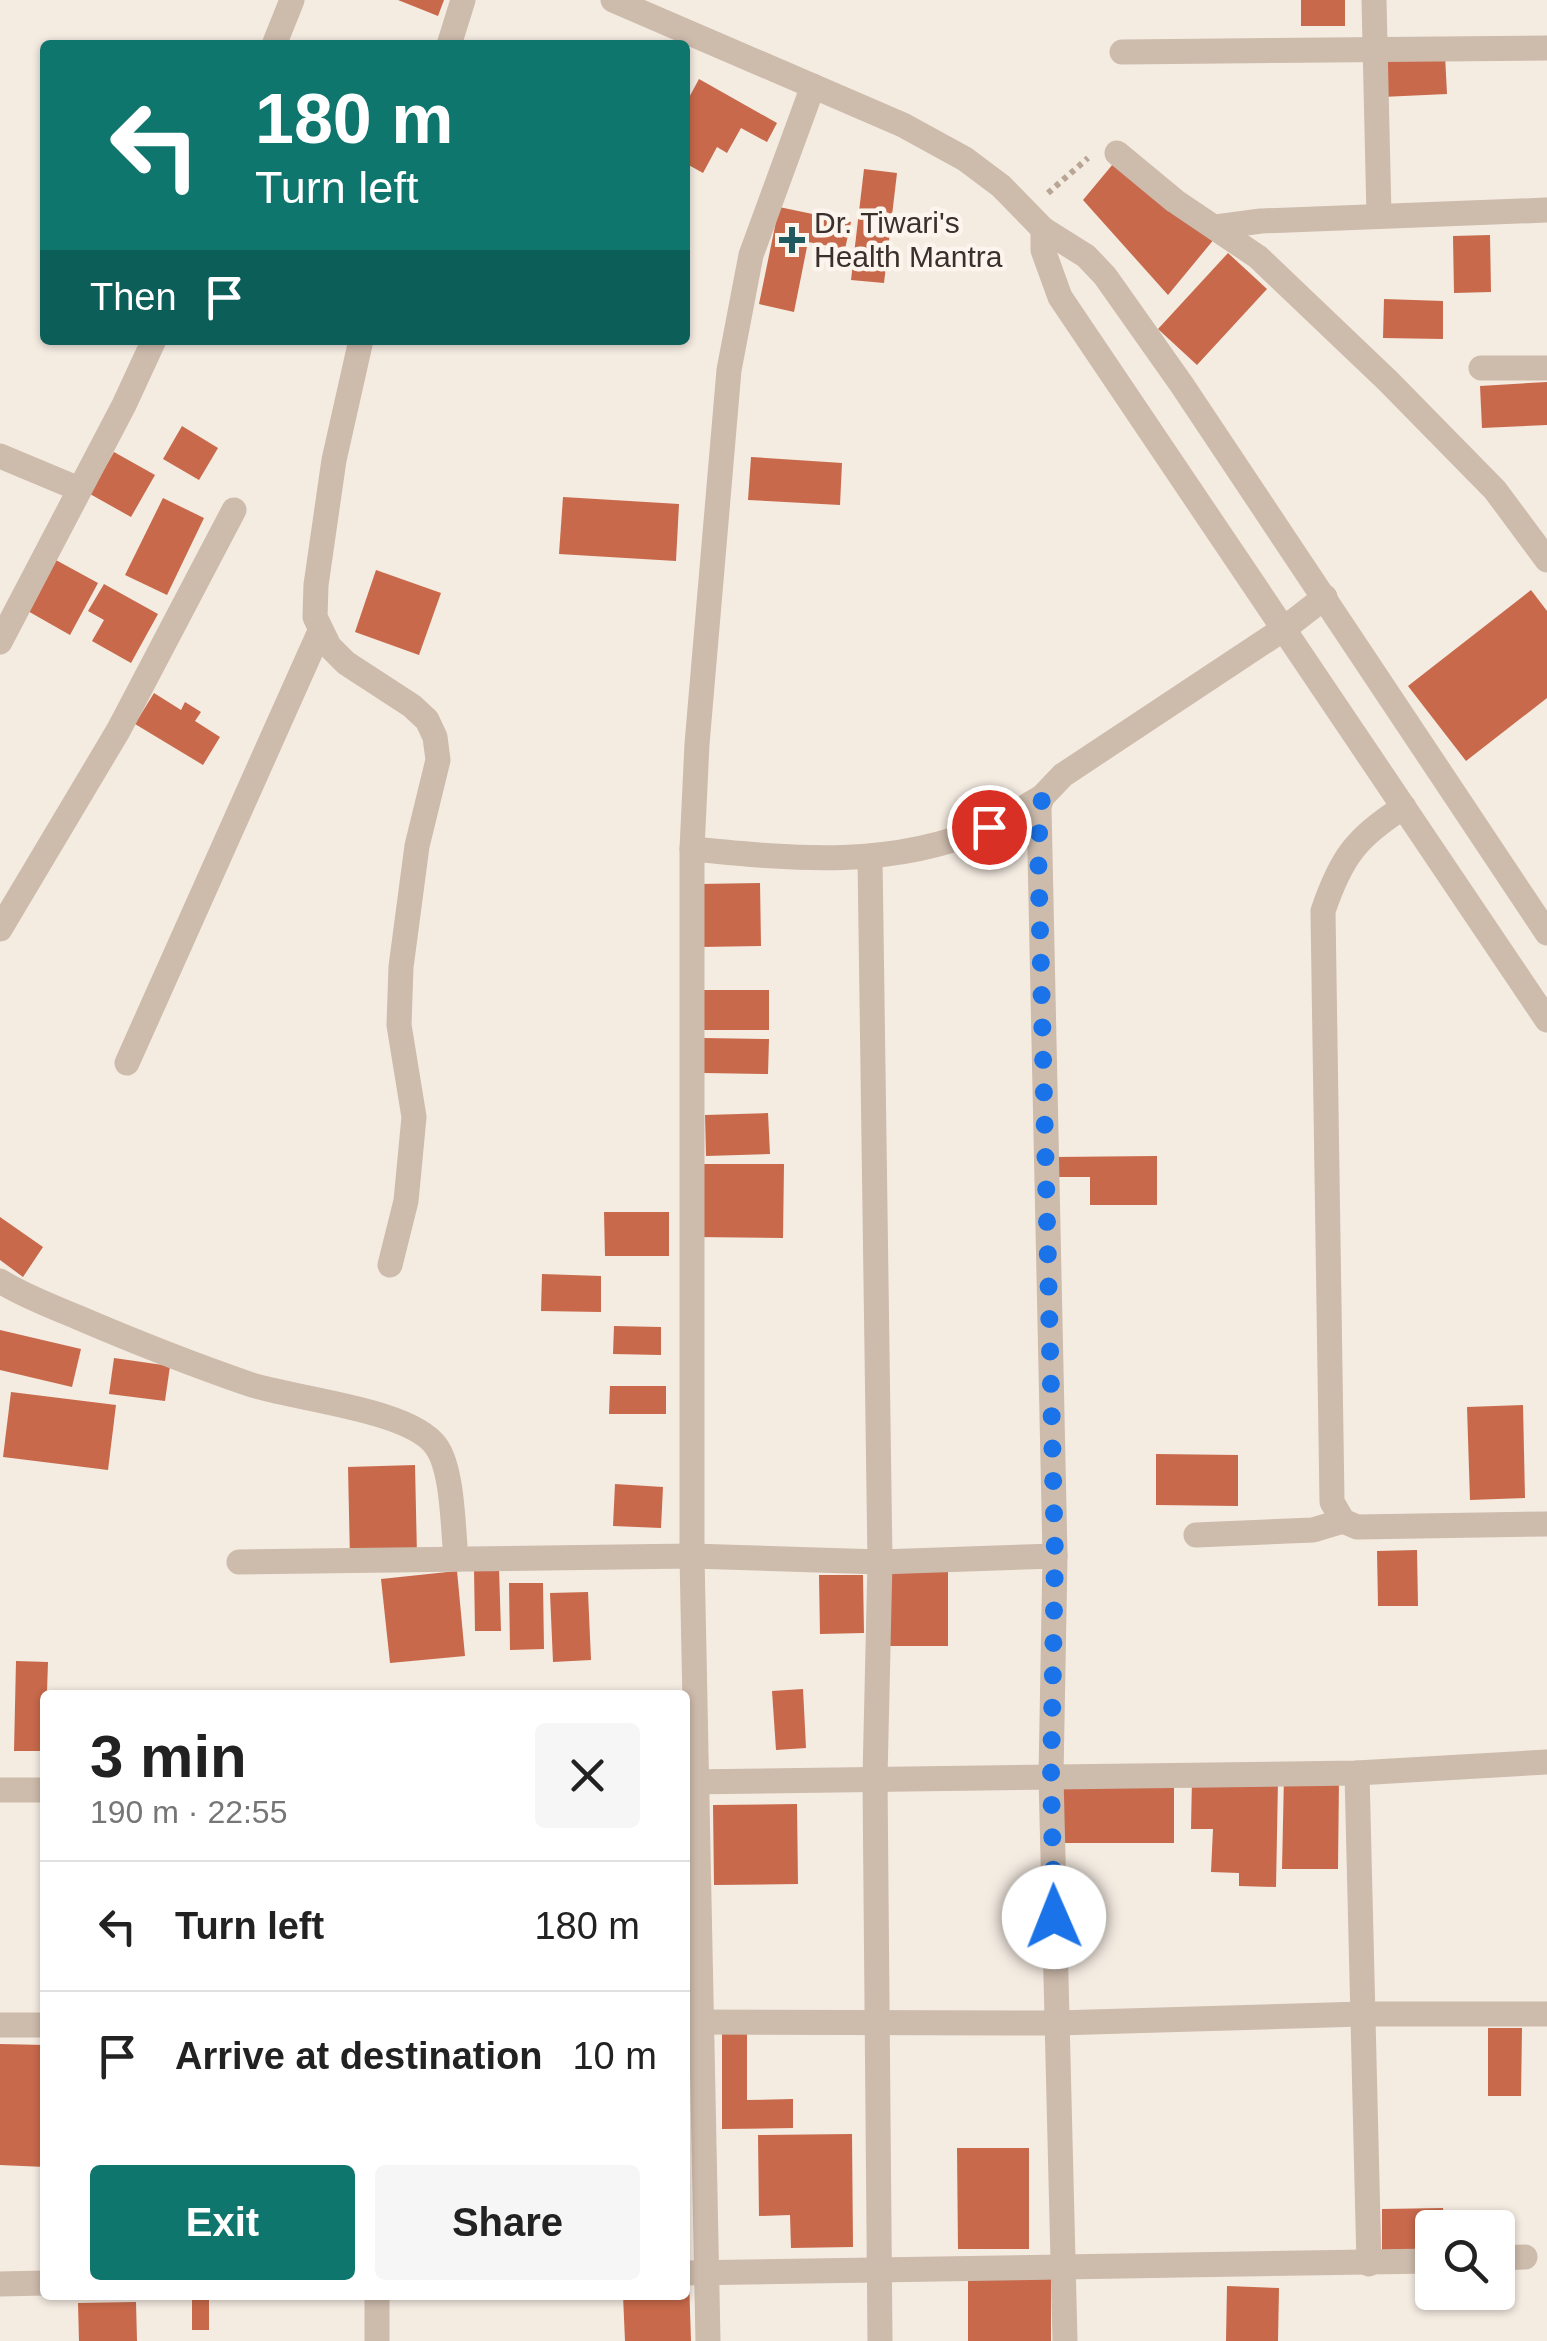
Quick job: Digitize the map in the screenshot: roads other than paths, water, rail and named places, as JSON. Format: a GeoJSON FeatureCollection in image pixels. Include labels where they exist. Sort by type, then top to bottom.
{"type":"FeatureCollection","features":[{"type":"Feature","properties":{"kind":"street"},"geometry":{"type":"LineString","coordinates":[[276,40],[292,0]]}},
{"type":"Feature","properties":{"kind":"street"},"geometry":{"type":"LineString","coordinates":[[451,40],[463,0]]}},
{"type":"Feature","properties":{"kind":"street"},"geometry":{"type":"LineString","coordinates":[[613,0],[903,126],[965,160],[1001,186],[1035,220],[1078,249],[1104,276],[1182,385],[1547,933]]}},
{"type":"Feature","properties":{"kind":"street"},"geometry":{"type":"LineString","coordinates":[[1374,0],[1379,216]]}},
{"type":"Feature","properties":{"kind":"street"},"geometry":{"type":"LineString","coordinates":[[1122,52],[1547,48]]}},
{"type":"Feature","properties":{"kind":"street"},"geometry":{"type":"LineString","coordinates":[[708,2341],[697,2273],[690,1782],[692,848],[697,744],[729,370],[752,255],[813,86]]}},
{"type":"Feature","properties":{"kind":"street"},"geometry":{"type":"LineString","coordinates":[[1117,153],[1175,201],[1258,258],[1388,381],[1496,490],[1547,560]]}},
{"type":"Feature","properties":{"kind":"street"},"geometry":{"type":"LineString","coordinates":[[1216,227],[1260,221],[1547,210]]}},
{"type":"Feature","properties":{"kind":"street"},"geometry":{"type":"LineString","coordinates":[[1035,220],[1060,296],[1547,1020]]}},
{"type":"Feature","properties":{"kind":"street"},"geometry":{"type":"LineString","coordinates":[[0,642],[152,345]]}},
{"type":"Feature","properties":{"kind":"street"},"geometry":{"type":"LineString","coordinates":[[360,345],[334,460],[315,618],[320,631],[346,663],[427,720],[435,736],[438,760],[416,846],[402,967],[399,1024],[414,1117],[406,1201],[390,1265]]}},
{"type":"Feature","properties":{"kind":"street"},"geometry":{"type":"LineString","coordinates":[[1481,368],[1547,368]]}},
{"type":"Feature","properties":{"kind":"street"},"geometry":{"type":"LineString","coordinates":[[0,456],[80,490]]}},
{"type":"Feature","properties":{"kind":"street"},"geometry":{"type":"LineString","coordinates":[[0,928],[118,731],[234,510]]}},
{"type":"Feature","properties":{"kind":"street"},"geometry":{"type":"LineString","coordinates":[[1518,519],[1547,518]]}},
{"type":"Feature","properties":{"kind":"street"},"geometry":{"type":"LineString","coordinates":[[692,848],[788,858],[870,858],[902,854],[989,827],[1042,797],[1063,775],[1324,598]]}},
{"type":"Feature","properties":{"kind":"street"},"geometry":{"type":"LineString","coordinates":[[127,1063],[320,631]]}},
{"type":"Feature","properties":{"kind":"street"},"geometry":{"type":"LineString","coordinates":[[1042,797],[1038,835],[1055,1556],[1051,1776],[1065,2341]]}},
{"type":"Feature","properties":{"kind":"street"},"geometry":{"type":"LineString","coordinates":[[1343,1522],[1330,1490],[1322,911],[1337,869],[1352,848],[1372,827],[1404,807]]}},
{"type":"Feature","properties":{"kind":"street"},"geometry":{"type":"LineString","coordinates":[[870,858],[880,1562],[874,1778],[880,2341]]}},
{"type":"Feature","properties":{"kind":"street"},"geometry":{"type":"LineString","coordinates":[[0,1281],[133,1341],[251,1385],[367,1412],[427,1436],[445,1464],[456,1559]]}},
{"type":"Feature","properties":{"kind":"street"},"geometry":{"type":"LineString","coordinates":[[1196,1535],[1314,1530],[1343,1522],[1357,1526],[1547,1524]]}},
{"type":"Feature","properties":{"kind":"street"},"geometry":{"type":"LineString","coordinates":[[238,1562],[692,1556],[880,1562],[1055,1556]]}},
{"type":"Feature","properties":{"kind":"street"},"geometry":{"type":"LineString","coordinates":[[690,1782],[1358,1773],[1547,1762]]}},
{"type":"Feature","properties":{"kind":"street"},"geometry":{"type":"LineString","coordinates":[[1358,1773],[1370,2264]]}},
{"type":"Feature","properties":{"kind":"street"},"geometry":{"type":"LineString","coordinates":[[0,1790],[40,1790]]}},
{"type":"Feature","properties":{"kind":"street"},"geometry":{"type":"LineString","coordinates":[[693,2022],[1057,2023],[1362,2014],[1547,2014]]}},
{"type":"Feature","properties":{"kind":"street"},"geometry":{"type":"LineString","coordinates":[[0,2025],[40,2024]]}},
{"type":"Feature","properties":{"kind":"street"},"geometry":{"type":"LineString","coordinates":[[1515,2257],[1525,2257]]}},
{"type":"Feature","properties":{"kind":"street"},"geometry":{"type":"LineString","coordinates":[[697,2273],[1415,2262]]}},
{"type":"Feature","properties":{"kind":"street"},"geometry":{"type":"LineString","coordinates":[[0,2284],[40,2283]]}},
{"type":"Feature","properties":{"kind":"street"},"geometry":{"type":"LineString","coordinates":[[377,2341],[378,2300]]}},
{"type":"Feature","properties":{"kind":"place","name":"Dr. Tiwari's Health Mantra"},"geometry":{"type":"Point","coordinates":[792,240]}}]}
